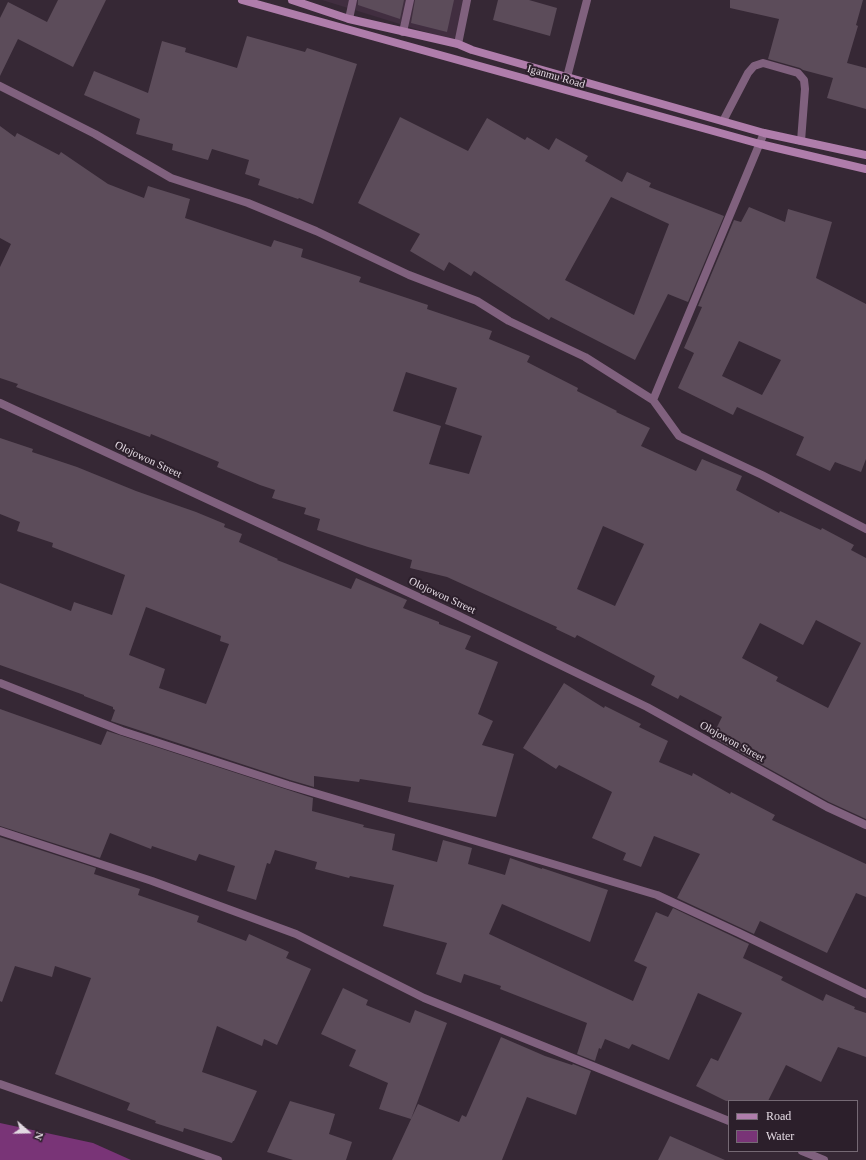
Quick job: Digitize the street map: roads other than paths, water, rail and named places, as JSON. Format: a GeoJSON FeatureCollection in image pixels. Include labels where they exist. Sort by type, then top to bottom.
{"type":"FeatureCollection","features":[{"type":"Feature","properties":{"kind":"main road","name":"Iganmu Road"},"geometry":{"type":"LineString","coordinates":[[242,0],[760,144],[866,169]]}},
{"type":"Feature","properties":{"kind":"main road","name":"Iganmu Road"},"geometry":{"type":"LineString","coordinates":[[292,0],[349,19],[458,44],[472,50],[764,133],[866,155]]}},
{"type":"Feature","properties":{"kind":"street"},"geometry":{"type":"LineString","coordinates":[[349,19],[353,0]]}},
{"type":"Feature","properties":{"kind":"street"},"geometry":{"type":"LineString","coordinates":[[403,32],[410,0]]}},
{"type":"Feature","properties":{"kind":"street"},"geometry":{"type":"LineString","coordinates":[[458,44],[467,0]]}},
{"type":"Feature","properties":{"kind":"street"},"geometry":{"type":"LineString","coordinates":[[567,77],[587,0]]}},
{"type":"Feature","properties":{"kind":"street"},"geometry":{"type":"LineString","coordinates":[[722,120],[748,73],[754,66],[763,63],[798,73],[804,80],[805,89],[801,142]]}},
{"type":"Feature","properties":{"kind":"street"},"geometry":{"type":"LineString","coordinates":[[0,86],[95,134],[171,178],[248,203],[316,231],[409,275],[477,301],[510,321],[585,357],[653,400],[678,436],[762,475],[866,529]]}},
{"type":"Feature","properties":{"kind":"street"},"geometry":{"type":"LineString","coordinates":[[653,400],[764,133]]}},
{"type":"Feature","properties":{"kind":"street","name":"Olojowon Street"},"geometry":{"type":"LineString","coordinates":[[0,403],[473,622],[647,707],[827,807],[866,825]]}},
{"type":"Feature","properties":{"kind":"street"},"geometry":{"type":"LineString","coordinates":[[0,683],[145,739],[303,789],[657,895],[866,994]]}},
{"type":"Feature","properties":{"kind":"street"},"geometry":{"type":"LineString","coordinates":[[0,831],[152,881],[296,934],[424,998],[728,1122]]}},
{"type":"Feature","properties":{"kind":"street"},"geometry":{"type":"LineString","coordinates":[[0,1084],[111,1124],[218,1160]]}},
{"type":"Feature","properties":{"kind":"street"},"geometry":{"type":"LineString","coordinates":[[804,1152],[824,1160]]}},
{"type":"Feature","properties":{"kind":"water"},"geometry":{"type":"Polygon","coordinates":[[[0,1123],[93,1143],[131,1160],[0,1160],[0,1123]]]}}]}
